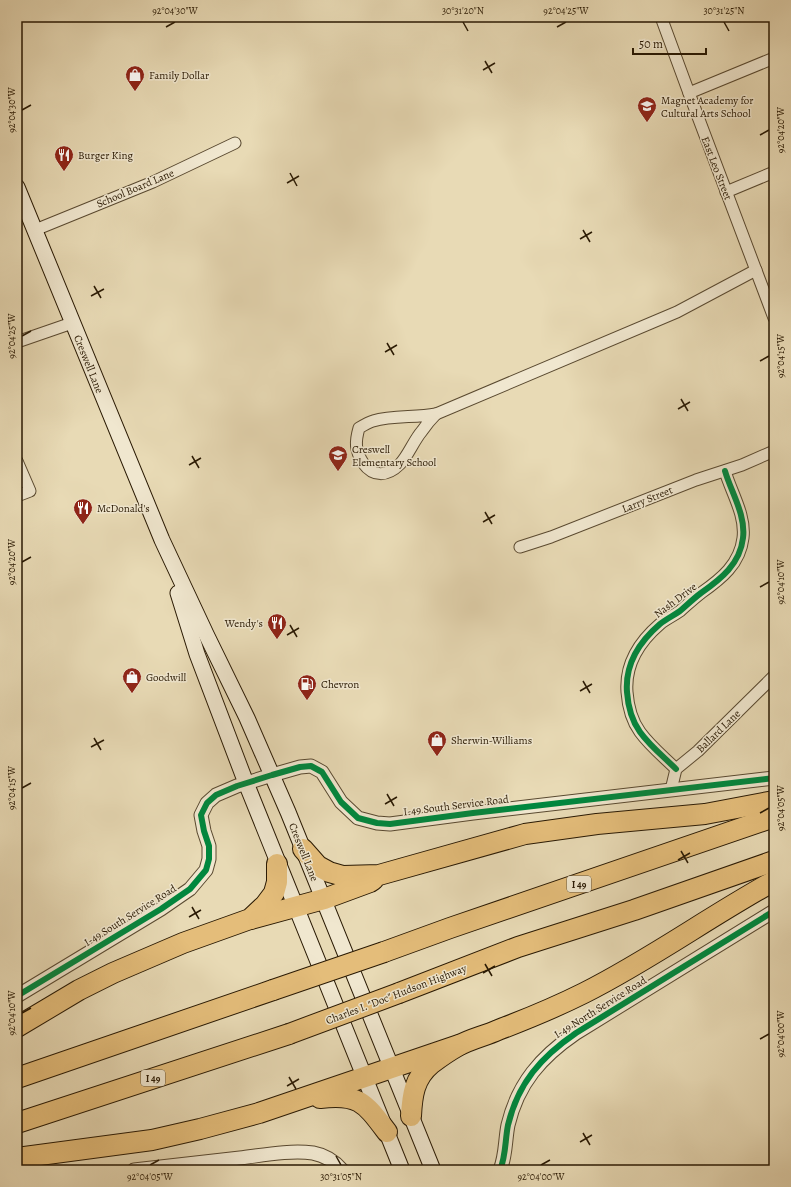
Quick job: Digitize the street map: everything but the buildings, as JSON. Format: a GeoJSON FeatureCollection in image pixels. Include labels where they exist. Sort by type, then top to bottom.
{"type":"FeatureCollection","features":[{"type":"Feature","properties":{"kind":"highway"},"geometry":{"type":"LineString","coordinates":[[304,849],[318,866],[328,872],[343,876],[379,875],[525,834],[597,824],[705,814],[774,801]]}},
{"type":"Feature","properties":{"kind":"highway","name":"I 49"},"geometry":{"type":"LineString","coordinates":[[17,1078],[774,817]]}},
{"type":"Feature","properties":{"kind":"highway","name":"Charles I. \"Doc\" Hudson Highway"},"geometry":{"type":"LineString","coordinates":[[17,1123],[289,1034],[518,947],[634,910],[774,862]]}},
{"type":"Feature","properties":{"kind":"highway"},"geometry":{"type":"LineString","coordinates":[[250,919],[265,905],[274,893],[277,882],[277,864]]}},
{"type":"Feature","properties":{"kind":"highway"},"geometry":{"type":"LineString","coordinates":[[17,1027],[72,994],[113,973],[183,943],[250,919],[324,899],[370,882],[379,875]]}},
{"type":"Feature","properties":{"kind":"highway"},"geometry":{"type":"LineString","coordinates":[[17,1158],[152,1140],[220,1124],[283,1105],[458,1045],[540,1013],[616,977],[774,880]]}},
{"type":"Feature","properties":{"kind":"highway"},"geometry":{"type":"LineString","coordinates":[[411,1116],[412,1094],[416,1082],[422,1072],[458,1045]]}},
{"type":"Feature","properties":{"kind":"highway"},"geometry":{"type":"LineString","coordinates":[[283,1105],[335,1096],[350,1098],[362,1103],[370,1109],[387,1132]]}},
{"type":"Feature","properties":{"kind":"main road","name":"Creswell Lane"},"geometry":{"type":"LineString","coordinates":[[17,187],[162,540],[247,718],[304,849],[433,1170]]}},
{"type":"Feature","properties":{"kind":"main road","name":"Creswell Lane"},"geometry":{"type":"LineString","coordinates":[[162,540],[197,654],[246,783],[277,864],[402,1170]]}},
{"type":"Feature","properties":{"kind":"street","name":"East Leo Street"},"geometry":{"type":"LineString","coordinates":[[661,17],[688,93],[774,318]]}},
{"type":"Feature","properties":{"kind":"street"},"geometry":{"type":"LineString","coordinates":[[688,93],[774,58]]}},
{"type":"Feature","properties":{"kind":"street","name":"School Board Lane"},"geometry":{"type":"LineString","coordinates":[[34,230],[153,182],[235,144]]}},
{"type":"Feature","properties":{"kind":"street"},"geometry":{"type":"LineString","coordinates":[[726,192],[774,172]]}},
{"type":"Feature","properties":{"kind":"street"},"geometry":{"type":"LineString","coordinates":[[436,414],[422,430],[400,464],[388,472],[378,474],[368,469],[359,457],[355,440],[359,428],[372,421],[386,418],[421,417],[436,414],[677,312],[756,270]]}},
{"type":"Feature","properties":{"kind":"street"},"geometry":{"type":"LineString","coordinates":[[17,342],[72,323]]}},
{"type":"Feature","properties":{"kind":"street","name":"Larry Street"},"geometry":{"type":"LineString","coordinates":[[520,547],[551,538],[696,480],[725,471],[774,450]]}},
{"type":"Feature","properties":{"kind":"street"},"geometry":{"type":"LineString","coordinates":[[17,461],[30,491],[17,496]]}},
{"type":"Feature","properties":{"kind":"street","name":"Nash Drive"},"geometry":{"type":"LineString","coordinates":[[676,769],[640,732],[630,710],[626,686],[628,673],[636,650],[644,640],[660,624],[719,580],[735,561],[743,538],[743,525],[725,471]]}},
{"type":"Feature","properties":{"kind":"street","name":"Ballard Lane"},"geometry":{"type":"LineString","coordinates":[[676,769],[698,751],[774,676]]}},
{"type":"Feature","properties":{"kind":"street","name":"I-49 South Service Road"},"geometry":{"type":"LineString","coordinates":[[17,996],[161,909],[190,889],[206,870],[209,858],[209,846],[204,831],[202,815],[207,803],[216,795],[246,783],[272,775],[300,767],[311,766],[322,772],[341,802],[358,818],[376,823],[390,824],[774,778]]}},
{"type":"Feature","properties":{"kind":"street"},"geometry":{"type":"LineString","coordinates":[[671,790],[676,769]]}},
{"type":"Feature","properties":{"kind":"street","name":"I-49 North Service Road"},"geometry":{"type":"LineString","coordinates":[[500,1170],[505,1149],[508,1125],[515,1103],[522,1087],[543,1059],[558,1045],[774,911]]}},
{"type":"Feature","properties":{"kind":"street"},"geometry":{"type":"LineString","coordinates":[[134,1170],[271,1154],[303,1152],[327,1158],[342,1170]]}},
{"type":"Feature","properties":{"kind":"cycle path"},"geometry":{"type":"LineString","coordinates":[[676,769],[648,742],[635,723],[629,708],[627,692],[628,673],[631,663],[640,646],[652,631],[716,582],[734,563],[738,556],[743,538],[742,521],[725,471]]}},
{"type":"Feature","properties":{"kind":"cycle path"},"geometry":{"type":"LineString","coordinates":[[17,996],[161,909],[190,889],[206,870],[209,859],[209,846],[201,815],[207,803],[216,795],[237,786],[272,775],[300,767],[311,766],[322,772],[341,802],[358,818],[377,823],[390,824],[774,778]]}},
{"type":"Feature","properties":{"kind":"cycle path"},"geometry":{"type":"LineString","coordinates":[[500,1170],[508,1125],[518,1096],[533,1072],[552,1052],[576,1033],[774,911]]}},
{"type":"Feature","properties":{"kind":"place","name":"Family Dollar"},"geometry":{"type":"Point","coordinates":[135,92]}},
{"type":"Feature","properties":{"kind":"place","name":"Magnet Academy for Cultural Arts School"},"geometry":{"type":"Point","coordinates":[647,123]}},
{"type":"Feature","properties":{"kind":"place","name":"Burger King"},"geometry":{"type":"Point","coordinates":[64,172]}},
{"type":"Feature","properties":{"kind":"place","name":"Creswell Elementary School"},"geometry":{"type":"Point","coordinates":[338,472]}},
{"type":"Feature","properties":{"kind":"place","name":"McDonald's"},"geometry":{"type":"Point","coordinates":[83,525]}},
{"type":"Feature","properties":{"kind":"place","name":"Wendy's"},"geometry":{"type":"Point","coordinates":[277,640]}},
{"type":"Feature","properties":{"kind":"place","name":"Goodwill"},"geometry":{"type":"Point","coordinates":[132,694]}},
{"type":"Feature","properties":{"kind":"place","name":"Chevron"},"geometry":{"type":"Point","coordinates":[307,701]}},
{"type":"Feature","properties":{"kind":"place","name":"Sherwin-Williams"},"geometry":{"type":"Point","coordinates":[437,757]}}]}
